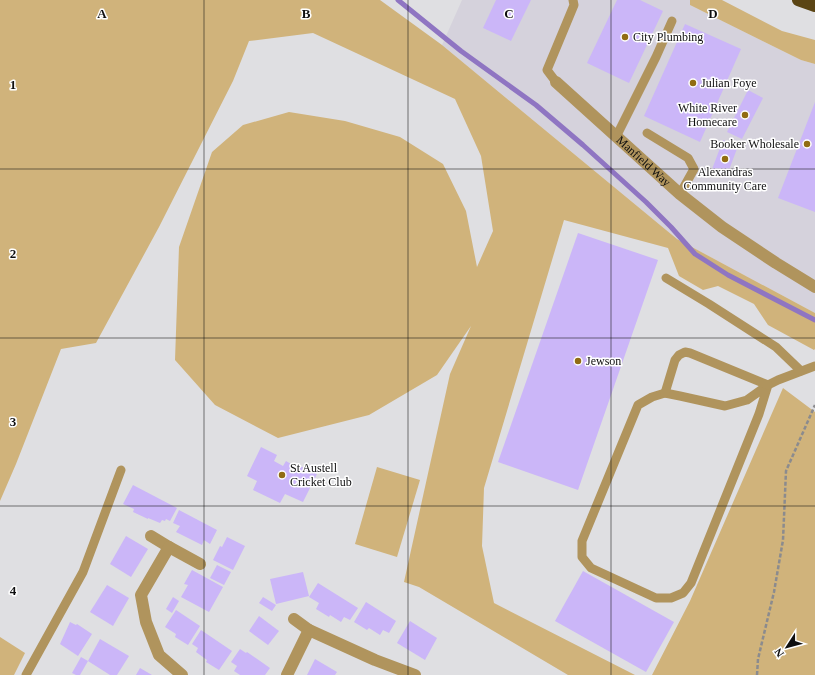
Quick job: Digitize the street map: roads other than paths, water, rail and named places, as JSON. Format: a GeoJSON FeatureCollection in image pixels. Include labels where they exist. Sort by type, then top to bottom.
{"type":"FeatureCollection","features":[{"type":"Feature","properties":{"kind":"highway"},"geometry":{"type":"LineString","coordinates":[[798,0],[815,6]]}},
{"type":"Feature","properties":{"kind":"street","name":"Manfield Way"},"geometry":{"type":"LineString","coordinates":[[556,82],[680,194],[722,227],[815,287]]}},
{"type":"Feature","properties":{"kind":"street"},"geometry":{"type":"LineString","coordinates":[[152,536],[200,564]]}},
{"type":"Feature","properties":{"kind":"street"},"geometry":{"type":"LineString","coordinates":[[169,547],[141,595],[146,622],[159,655],[182,675]]}},
{"type":"Feature","properties":{"kind":"street"},"geometry":{"type":"LineString","coordinates":[[294,619],[309,630],[375,660],[415,675]]}},
{"type":"Feature","properties":{"kind":"street"},"geometry":{"type":"LineString","coordinates":[[287,675],[309,630]]}},
{"type":"Feature","properties":{"kind":"lane"},"geometry":{"type":"LineString","coordinates":[[556,82],[546,70],[574,5],[573,0]]}},
{"type":"Feature","properties":{"kind":"lane"},"geometry":{"type":"LineString","coordinates":[[616,137],[656,57],[672,21]]}},
{"type":"Feature","properties":{"kind":"lane"},"geometry":{"type":"LineString","coordinates":[[647,133],[688,158],[694,168],[680,194]]}},
{"type":"Feature","properties":{"kind":"lane"},"geometry":{"type":"LineString","coordinates":[[666,278],[776,348],[801,372]]}},
{"type":"Feature","properties":{"kind":"lane"},"geometry":{"type":"LineString","coordinates":[[665,393],[675,360],[679,355],[685,352],[768,385]]}},
{"type":"Feature","properties":{"kind":"lane"},"geometry":{"type":"LineString","coordinates":[[768,385],[759,414],[691,583],[683,593],[671,598],[656,598],[591,568],[582,557],[582,541],[638,405],[652,397],[665,393],[725,406],[747,400],[768,385],[778,380],[815,366]]}},
{"type":"Feature","properties":{"kind":"lane"},"geometry":{"type":"LineString","coordinates":[[26,675],[83,572],[121,470]]}},
{"type":"Feature","properties":{"kind":"waterway"},"geometry":{"type":"LineString","coordinates":[[398,0],[461,51],[536,105],[583,145],[646,202],[695,254],[728,275],[815,320]]}},
{"type":"Feature","properties":{"kind":"place","name":"City Plumbing"},"geometry":{"type":"Point","coordinates":[625,37]}},
{"type":"Feature","properties":{"kind":"place","name":"Julian Foye"},"geometry":{"type":"Point","coordinates":[693,83]}},
{"type":"Feature","properties":{"kind":"place","name":"White River Homecare"},"geometry":{"type":"Point","coordinates":[745,115]}},
{"type":"Feature","properties":{"kind":"place","name":"Booker Wholesale"},"geometry":{"type":"Point","coordinates":[807,144]}},
{"type":"Feature","properties":{"kind":"place","name":"Alexandras Community Care"},"geometry":{"type":"Point","coordinates":[725,159]}},
{"type":"Feature","properties":{"kind":"place","name":"Jewson"},"geometry":{"type":"Point","coordinates":[578,361]}},
{"type":"Feature","properties":{"kind":"place","name":"St Austell Cricket Club"},"geometry":{"type":"Point","coordinates":[282,475]}}]}
